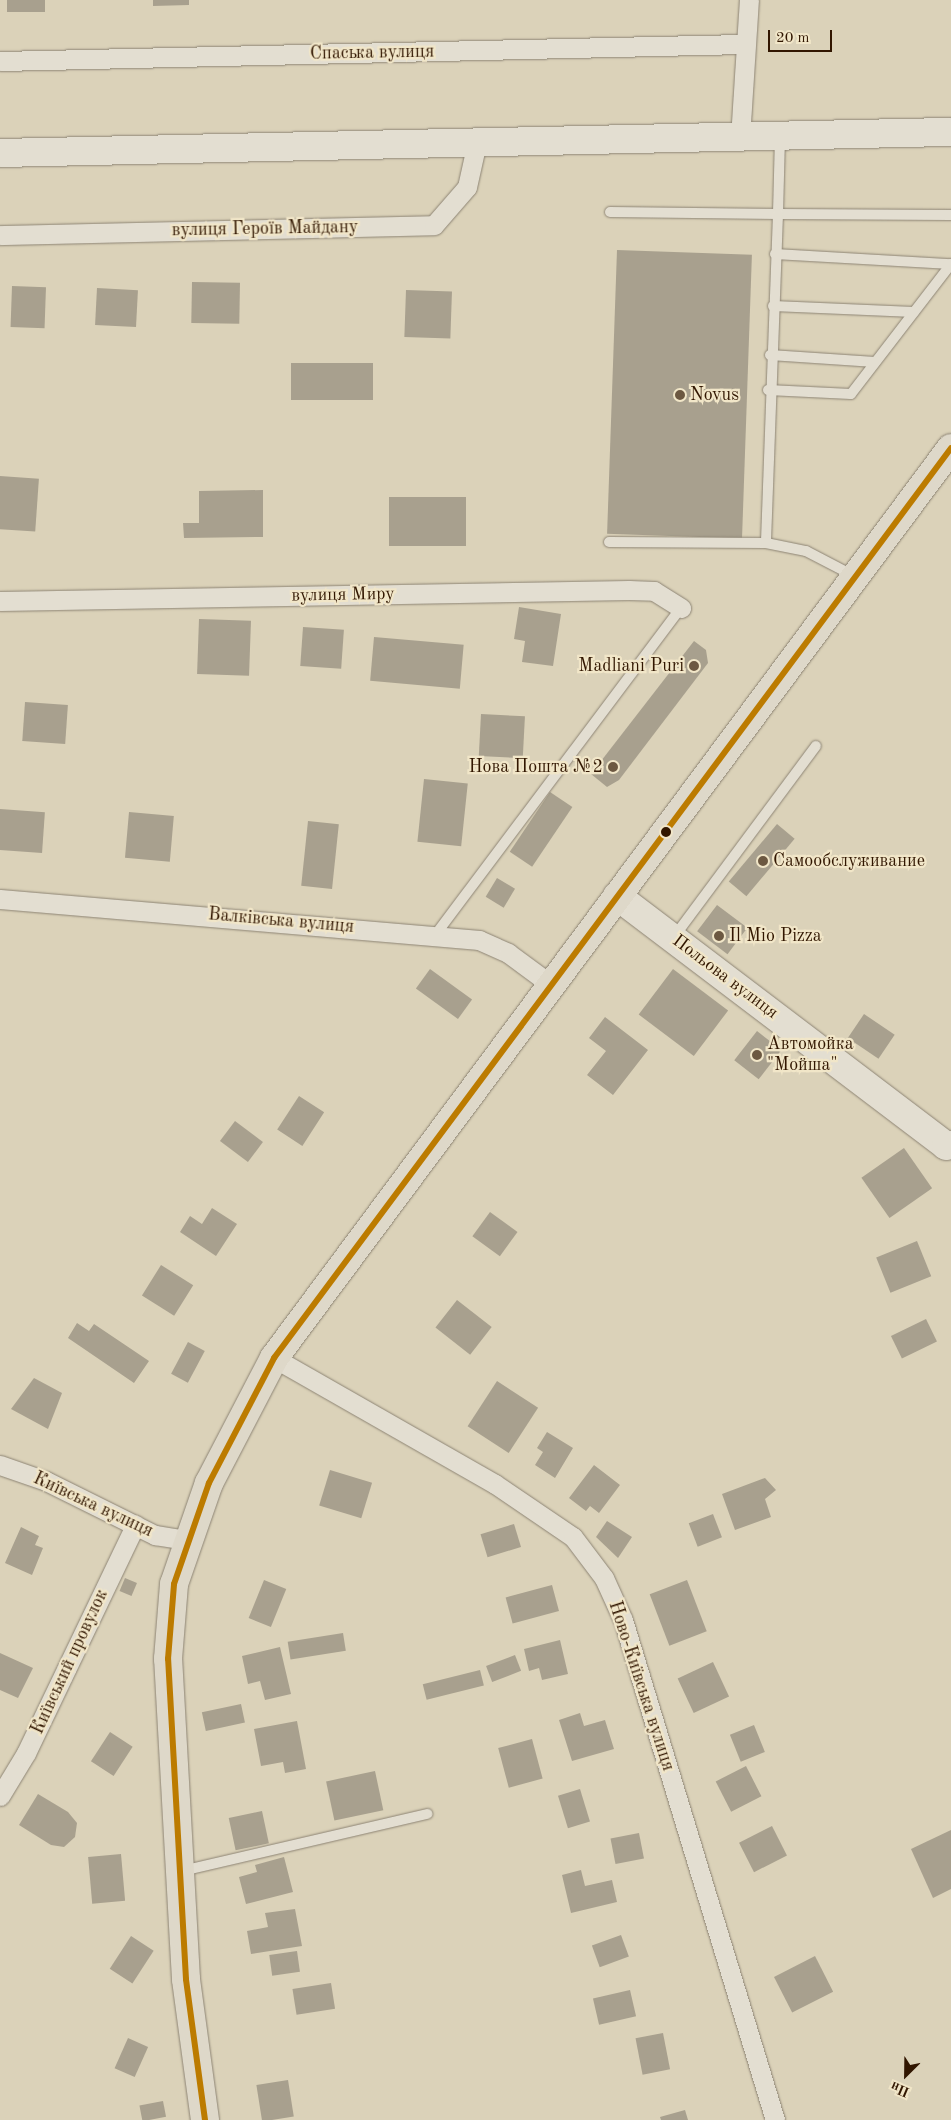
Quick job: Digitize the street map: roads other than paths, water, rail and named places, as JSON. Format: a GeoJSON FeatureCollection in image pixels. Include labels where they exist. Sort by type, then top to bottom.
{"type":"FeatureCollection","features":[{"type":"Feature","properties":{"kind":"main road"},"geometry":{"type":"LineString","coordinates":[[205,2120],[186,1979],[178,1872],[168,1659],[174,1584],[186,1540],[234,1428],[274,1358],[550,984],[857,577],[951,448]]}},
{"type":"Feature","properties":{"kind":"street"},"geometry":{"type":"LineString","coordinates":[[740,138],[744,44],[749,0]]}},
{"type":"Feature","properties":{"kind":"street","name":"Спаська вулиця"},"geometry":{"type":"LineString","coordinates":[[0,61],[744,44]]}},
{"type":"Feature","properties":{"kind":"street"},"geometry":{"type":"LineString","coordinates":[[0,153],[951,132]]}},
{"type":"Feature","properties":{"kind":"street","name":"вулиця Героїв Майдану"},"geometry":{"type":"LineString","coordinates":[[0,235],[434,225],[467,187],[477,142]]}},
{"type":"Feature","properties":{"kind":"street","name":"вулиця Миру"},"geometry":{"type":"LineString","coordinates":[[0,602],[630,590],[654,591],[681,608]]}},
{"type":"Feature","properties":{"kind":"street","name":"Польова вулиця"},"geometry":{"type":"LineString","coordinates":[[617,896],[949,1147]]}},
{"type":"Feature","properties":{"kind":"street","name":"Валківська вулиця"},"geometry":{"type":"LineString","coordinates":[[0,899],[436,934],[480,940],[501,950],[550,984]]}},
{"type":"Feature","properties":{"kind":"street","name":"Ново-Київська вулиця"},"geometry":{"type":"LineString","coordinates":[[274,1358],[495,1484],[573,1536],[604,1578],[623,1620],[775,2120]]}},
{"type":"Feature","properties":{"kind":"street","name":"Київська вулиця"},"geometry":{"type":"LineString","coordinates":[[0,1465],[46,1481],[155,1535],[186,1540]]}},
{"type":"Feature","properties":{"kind":"street","name":"Київський провулок"},"geometry":{"type":"LineString","coordinates":[[0,1796],[26,1753],[135,1525]]}},
{"type":"Feature","properties":{"kind":"lane"},"geometry":{"type":"LineString","coordinates":[[766,542],[768,390],[778,214],[780,137]]}},
{"type":"Feature","properties":{"kind":"lane"},"geometry":{"type":"LineString","coordinates":[[610,212],[951,215]]}},
{"type":"Feature","properties":{"kind":"lane"},"geometry":{"type":"LineString","coordinates":[[775,254],[951,264]]}},
{"type":"Feature","properties":{"kind":"lane"},"geometry":{"type":"LineString","coordinates":[[768,390],[851,394],[951,264]]}},
{"type":"Feature","properties":{"kind":"lane"},"geometry":{"type":"LineString","coordinates":[[772,306],[914,312]]}},
{"type":"Feature","properties":{"kind":"lane"},"geometry":{"type":"LineString","coordinates":[[770,355],[875,362]]}},
{"type":"Feature","properties":{"kind":"lane"},"geometry":{"type":"LineString","coordinates":[[609,542],[766,542],[806,551],[857,577]]}},
{"type":"Feature","properties":{"kind":"lane"},"geometry":{"type":"LineString","coordinates":[[436,934],[681,608]]}},
{"type":"Feature","properties":{"kind":"lane"},"geometry":{"type":"LineString","coordinates":[[673,938],[816,746]]}},
{"type":"Feature","properties":{"kind":"lane"},"geometry":{"type":"LineString","coordinates":[[178,1872],[427,1814]]}},
{"type":"Feature","properties":{"kind":"place","name":"Novus"},"geometry":{"type":"Point","coordinates":[680,395]}},
{"type":"Feature","properties":{"kind":"place","name":"Madliani Puri"},"geometry":{"type":"Point","coordinates":[694,666]}},
{"type":"Feature","properties":{"kind":"place","name":"Нова Пошта №2"},"geometry":{"type":"Point","coordinates":[613,767]}},
{"type":"Feature","properties":{"kind":"place","name":"Самообслуживание"},"geometry":{"type":"Point","coordinates":[763,861]}},
{"type":"Feature","properties":{"kind":"place","name":"Il Mio Pizza"},"geometry":{"type":"Point","coordinates":[719,936]}},
{"type":"Feature","properties":{"kind":"place","name":"Автомойка \"Мойша\""},"geometry":{"type":"Point","coordinates":[757,1055]}}]}
